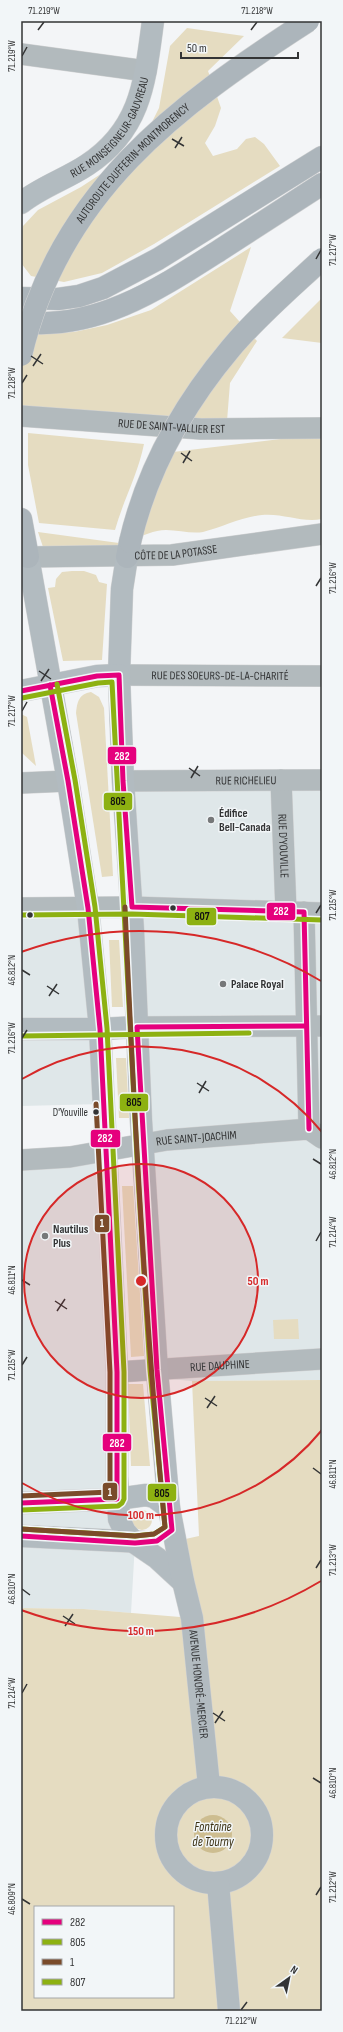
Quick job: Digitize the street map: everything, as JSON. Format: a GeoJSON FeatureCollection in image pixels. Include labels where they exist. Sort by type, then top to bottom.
{"type":"FeatureCollection","features":[{"type":"Feature","properties":{"kind":"highway","name":"AUTOROUTE DUFFERIN-MONTMORENCY"},"geometry":{"type":"LineString","coordinates":[[21,356],[26,333],[53,264],[75,226],[114,174],[162,128],[201,94],[245,62],[308,21]]}},
{"type":"Feature","properties":{"kind":"highway"},"geometry":{"type":"LineString","coordinates":[[21,298],[58,299],[79,296],[103,288],[158,259],[322,157]]}},
{"type":"Feature","properties":{"kind":"highway"},"geometry":{"type":"LineString","coordinates":[[21,322],[38,324],[68,322],[95,316],[148,295],[322,184]]}},
{"type":"Feature","properties":{"kind":"highway"},"geometry":{"type":"LineString","coordinates":[[128,549],[148,486],[162,450],[201,385],[232,347],[256,322],[322,259]]}},
{"type":"Feature","properties":{"kind":"highway"},"geometry":{"type":"LineString","coordinates":[[22,523],[28,557]]}},
{"type":"Feature","properties":{"kind":"main road","name":"RUE MONSEIGNEUR-GAUVREAU"},"geometry":{"type":"LineString","coordinates":[[21,203],[44,188],[86,166],[110,146],[130,120],[142,92],[153,21]]}},
{"type":"Feature","properties":{"kind":"main road","name":"AVENUE HONORÉ-MERCIER"},"geometry":{"type":"LineString","coordinates":[[128,549],[122,589],[119,675],[123,781],[132,907],[143,1144],[157,1370],[169,1508],[172,1530],[192,1618],[209,1786]]}},
{"type":"Feature","properties":{"kind":"main road"},"geometry":{"type":"LineString","coordinates":[[28,557],[68,781],[88,908],[100,1030],[117,1372],[119,1519],[125,1532],[135,1543],[157,1558],[183,1582]]}},
{"type":"Feature","properties":{"kind":"main road"},"geometry":{"type":"LineString","coordinates":[[21,692],[97,676],[119,675]]}},
{"type":"Feature","properties":{"kind":"main road"},"geometry":{"type":"LineString","coordinates":[[21,1028],[100,1030],[137,1027]]}},
{"type":"Feature","properties":{"kind":"main road"},"geometry":{"type":"LineString","coordinates":[[21,1503],[118,1499],[146,1495],[154,1496],[169,1508]]}},
{"type":"Feature","properties":{"kind":"main road"},"geometry":{"type":"LineString","coordinates":[[21,1536],[135,1543],[157,1541],[172,1530]]}},
{"type":"Feature","properties":{"kind":"main road"},"geometry":{"type":"LineString","coordinates":[[209,1786],[223,1787],[236,1792],[248,1800],[256,1811],[262,1828],[262,1840],[258,1856],[248,1870],[234,1879],[218,1883],[203,1882],[190,1877],[178,1867],[170,1855],[166,1841],[166,1825],[176,1805],[181,1799],[194,1790],[209,1786]]}},
{"type":"Feature","properties":{"kind":"main road"},"geometry":{"type":"LineString","coordinates":[[218,1883],[229,2011]]}},
{"type":"Feature","properties":{"kind":"street"},"geometry":{"type":"LineString","coordinates":[[21,54],[146,71]]}},
{"type":"Feature","properties":{"kind":"street","name":"RUE DE SAINT-VALLIER EST"},"geometry":{"type":"LineString","coordinates":[[21,416],[201,429],[322,428]]}},
{"type":"Feature","properties":{"kind":"street","name":"CÔTE DE LA POTASSE"},"geometry":{"type":"LineString","coordinates":[[28,557],[128,549],[172,555],[322,534]]}},
{"type":"Feature","properties":{"kind":"street","name":"RUE DES SOEURS-DE-LA-CHARITÉ"},"geometry":{"type":"LineString","coordinates":[[119,675],[322,676]]}},
{"type":"Feature","properties":{"kind":"street","name":"RUE D'YOUVILLE"},"geometry":{"type":"LineString","coordinates":[[281,780],[304,912],[314,1026],[315,1134]]}},
{"type":"Feature","properties":{"kind":"street","name":"RUE RICHELIEU"},"geometry":{"type":"LineString","coordinates":[[123,781],[322,780]]}},
{"type":"Feature","properties":{"kind":"street"},"geometry":{"type":"LineString","coordinates":[[21,783],[68,781]]}},
{"type":"Feature","properties":{"kind":"street"},"geometry":{"type":"LineString","coordinates":[[21,908],[63,906],[88,908],[132,907],[304,912]]}},
{"type":"Feature","properties":{"kind":"street"},"geometry":{"type":"LineString","coordinates":[[137,1027],[314,1026]]}},
{"type":"Feature","properties":{"kind":"street","name":"RUE SAINT-JOACHIM"},"geometry":{"type":"LineString","coordinates":[[21,1160],[70,1157],[167,1140],[315,1134]]}},
{"type":"Feature","properties":{"kind":"street","name":"RUE DAUPHINE"},"geometry":{"type":"LineString","coordinates":[[117,1372],[322,1359]]}},
{"type":"Feature","properties":{"kind":"shaded area"},"geometry":{"type":"Polygon","coordinates":[[[187,28],[244,36],[208,71],[221,108],[215,126],[205,143],[213,156],[237,149],[246,139],[255,137],[264,144],[280,166],[154,244],[102,273],[64,282],[31,276],[21,263],[21,237],[23,226],[38,210],[81,187],[116,164],[146,134],[159,108],[170,46],[187,28]]]}},
{"type":"Feature","properties":{"kind":"shaded area"},"geometry":{"type":"Polygon","coordinates":[[[251,247],[230,311],[257,341],[230,383],[227,421],[21,407],[21,332],[74,332],[107,325],[151,310],[251,247]]]}},
{"type":"Feature","properties":{"kind":"shaded area"},"geometry":{"type":"Polygon","coordinates":[[[322,298],[322,343],[282,338],[322,298]]]}},
{"type":"Feature","properties":{"kind":"shaded area"},"geometry":{"type":"Polygon","coordinates":[[[28,433],[144,444],[138,466],[115,530],[39,523],[28,465],[28,433]]]}},
{"type":"Feature","properties":{"kind":"shaded area"},"geometry":{"type":"Polygon","coordinates":[[[322,435],[322,519],[307,520],[277,515],[262,515],[247,518],[203,532],[194,533],[162,530],[131,540],[173,452],[322,435]]]}},
{"type":"Feature","properties":{"kind":"shaded area"},"geometry":{"type":"Polygon","coordinates":[[[38,532],[119,543],[118,547],[44,550],[38,532]]]}},
{"type":"Feature","properties":{"kind":"shaded area"},"geometry":{"type":"Polygon","coordinates":[[[84,571],[96,575],[99,582],[107,584],[102,660],[63,661],[48,588],[55,587],[56,579],[62,572],[84,571]]]}},
{"type":"Feature","properties":{"kind":"shaded area"},"geometry":{"type":"Polygon","coordinates":[[[91,692],[99,697],[104,708],[113,876],[102,877],[76,713],[79,699],[91,692]]]}},
{"type":"Feature","properties":{"kind":"shaded area"},"geometry":{"type":"Polygon","coordinates":[[[21,714],[27,717],[36,766],[21,752],[21,714]]]}},
{"type":"Feature","properties":{"kind":"shaded area"},"geometry":{"type":"Polygon","coordinates":[[[322,780],[322,1380],[192,1381],[157,1378],[123,781],[322,780]]]}},
{"type":"Feature","properties":{"kind":"shaded area"},"geometry":{"type":"Polygon","coordinates":[[[21,907],[88,908],[103,1104],[21,1106],[21,907]]]}},
{"type":"Feature","properties":{"kind":"shaded area"},"geometry":{"type":"Polygon","coordinates":[[[109,940],[119,940],[123,1007],[112,1007],[109,940]]]}},
{"type":"Feature","properties":{"kind":"shaded area"},"geometry":{"type":"Polygon","coordinates":[[[116,1058],[126,1058],[129,1118],[119,1118],[116,1058]]]}},
{"type":"Feature","properties":{"kind":"shaded area"},"geometry":{"type":"Polygon","coordinates":[[[107,1150],[117,1499],[135,1543],[131,1613],[84,1609],[21,1608],[21,1160],[107,1150]]]}},
{"type":"Feature","properties":{"kind":"shaded area"},"geometry":{"type":"Polygon","coordinates":[[[122,1186],[133,1186],[144,1356],[131,1357],[122,1186]]]}},
{"type":"Feature","properties":{"kind":"shaded area"},"geometry":{"type":"Polygon","coordinates":[[[298,1319],[299,1339],[274,1339],[273,1320],[298,1319]]]}},
{"type":"Feature","properties":{"kind":"shaded area"},"geometry":{"type":"Polygon","coordinates":[[[322,1380],[322,2011],[21,2011],[21,1608],[84,1609],[192,1618],[181,1540],[199,1536],[192,1381],[322,1380]]]}},
{"type":"Feature","properties":{"kind":"shaded area"},"geometry":{"type":"Polygon","coordinates":[[[128,1384],[143,1384],[150,1466],[131,1466],[128,1384]]]}},
{"type":"Feature","properties":{"kind":"shaded area"},"geometry":{"type":"Polygon","coordinates":[[[142,1510],[149,1513],[152,1520],[149,1527],[142,1530],[135,1527],[132,1520],[135,1513],[142,1510]]]}},
{"type":"Feature","properties":{"kind":"water","name":"Fontaine de Tourny"},"geometry":{"type":"Polygon","coordinates":[[[209,1815],[217,1815],[224,1818],[229,1823],[232,1834],[229,1845],[224,1850],[217,1853],[209,1853],[202,1850],[197,1845],[194,1838],[194,1830],[197,1823],[202,1818],[209,1815]]]}},
{"type":"Feature","properties":{"kind":"transit line","name":"282"},"geometry":{"type":"LineString","coordinates":[[21,691],[97,676],[119,675],[123,781],[132,907],[304,912],[309,1129]]}},
{"type":"Feature","properties":{"kind":"transit line","name":"805"},"geometry":{"type":"LineString","coordinates":[[21,1529],[135,1536],[154,1534],[165,1527],[150,1370],[138,1177],[112,682],[98,683],[22,698]]}},
{"type":"Feature","properties":{"kind":"transit line","name":"805"},"geometry":{"type":"LineString","coordinates":[[21,1510],[118,1506],[124,1499],[124,1372],[107,1028],[95,907],[75,780],[57,684]]}},
{"type":"Feature","properties":{"kind":"transit line","name":"282"},"geometry":{"type":"LineString","coordinates":[[21,1503],[117,1499],[117,1372],[100,1029],[88,908],[68,781],[50,685]]}},
{"type":"Feature","properties":{"kind":"transit line","name":"1"},"geometry":{"type":"LineString","coordinates":[[21,1529],[135,1536],[154,1534],[165,1527],[141,1217],[125,907]]}},
{"type":"Feature","properties":{"kind":"transit line","name":"807"},"geometry":{"type":"LineString","coordinates":[[21,915],[132,914],[322,920]]}},
{"type":"Feature","properties":{"kind":"transit line","name":"282"},"geometry":{"type":"LineString","coordinates":[[21,1536],[135,1543],[157,1541],[172,1530],[157,1370],[137,1027],[306,1026]]}},
{"type":"Feature","properties":{"kind":"transit line","name":"807"},"geometry":{"type":"LineString","coordinates":[[21,1036],[249,1033]]}},
{"type":"Feature","properties":{"kind":"transit line","name":"1"},"geometry":{"type":"LineString","coordinates":[[21,1496],[110,1492],[110,1372],[96,1104]]}},
{"type":"Feature","properties":{"kind":"place","name":"Édifice Bell-Canada"},"geometry":{"type":"Point","coordinates":[211,820]}},
{"type":"Feature","properties":{"kind":"place","name":"Palace Royal"},"geometry":{"type":"Point","coordinates":[223,984]}},
{"type":"Feature","properties":{"kind":"place","name":"D'Youville"},"geometry":{"type":"Point","coordinates":[96,1112]}},
{"type":"Feature","properties":{"kind":"place","name":"Nautilus Plus"},"geometry":{"type":"Point","coordinates":[45,1236]}}]}
